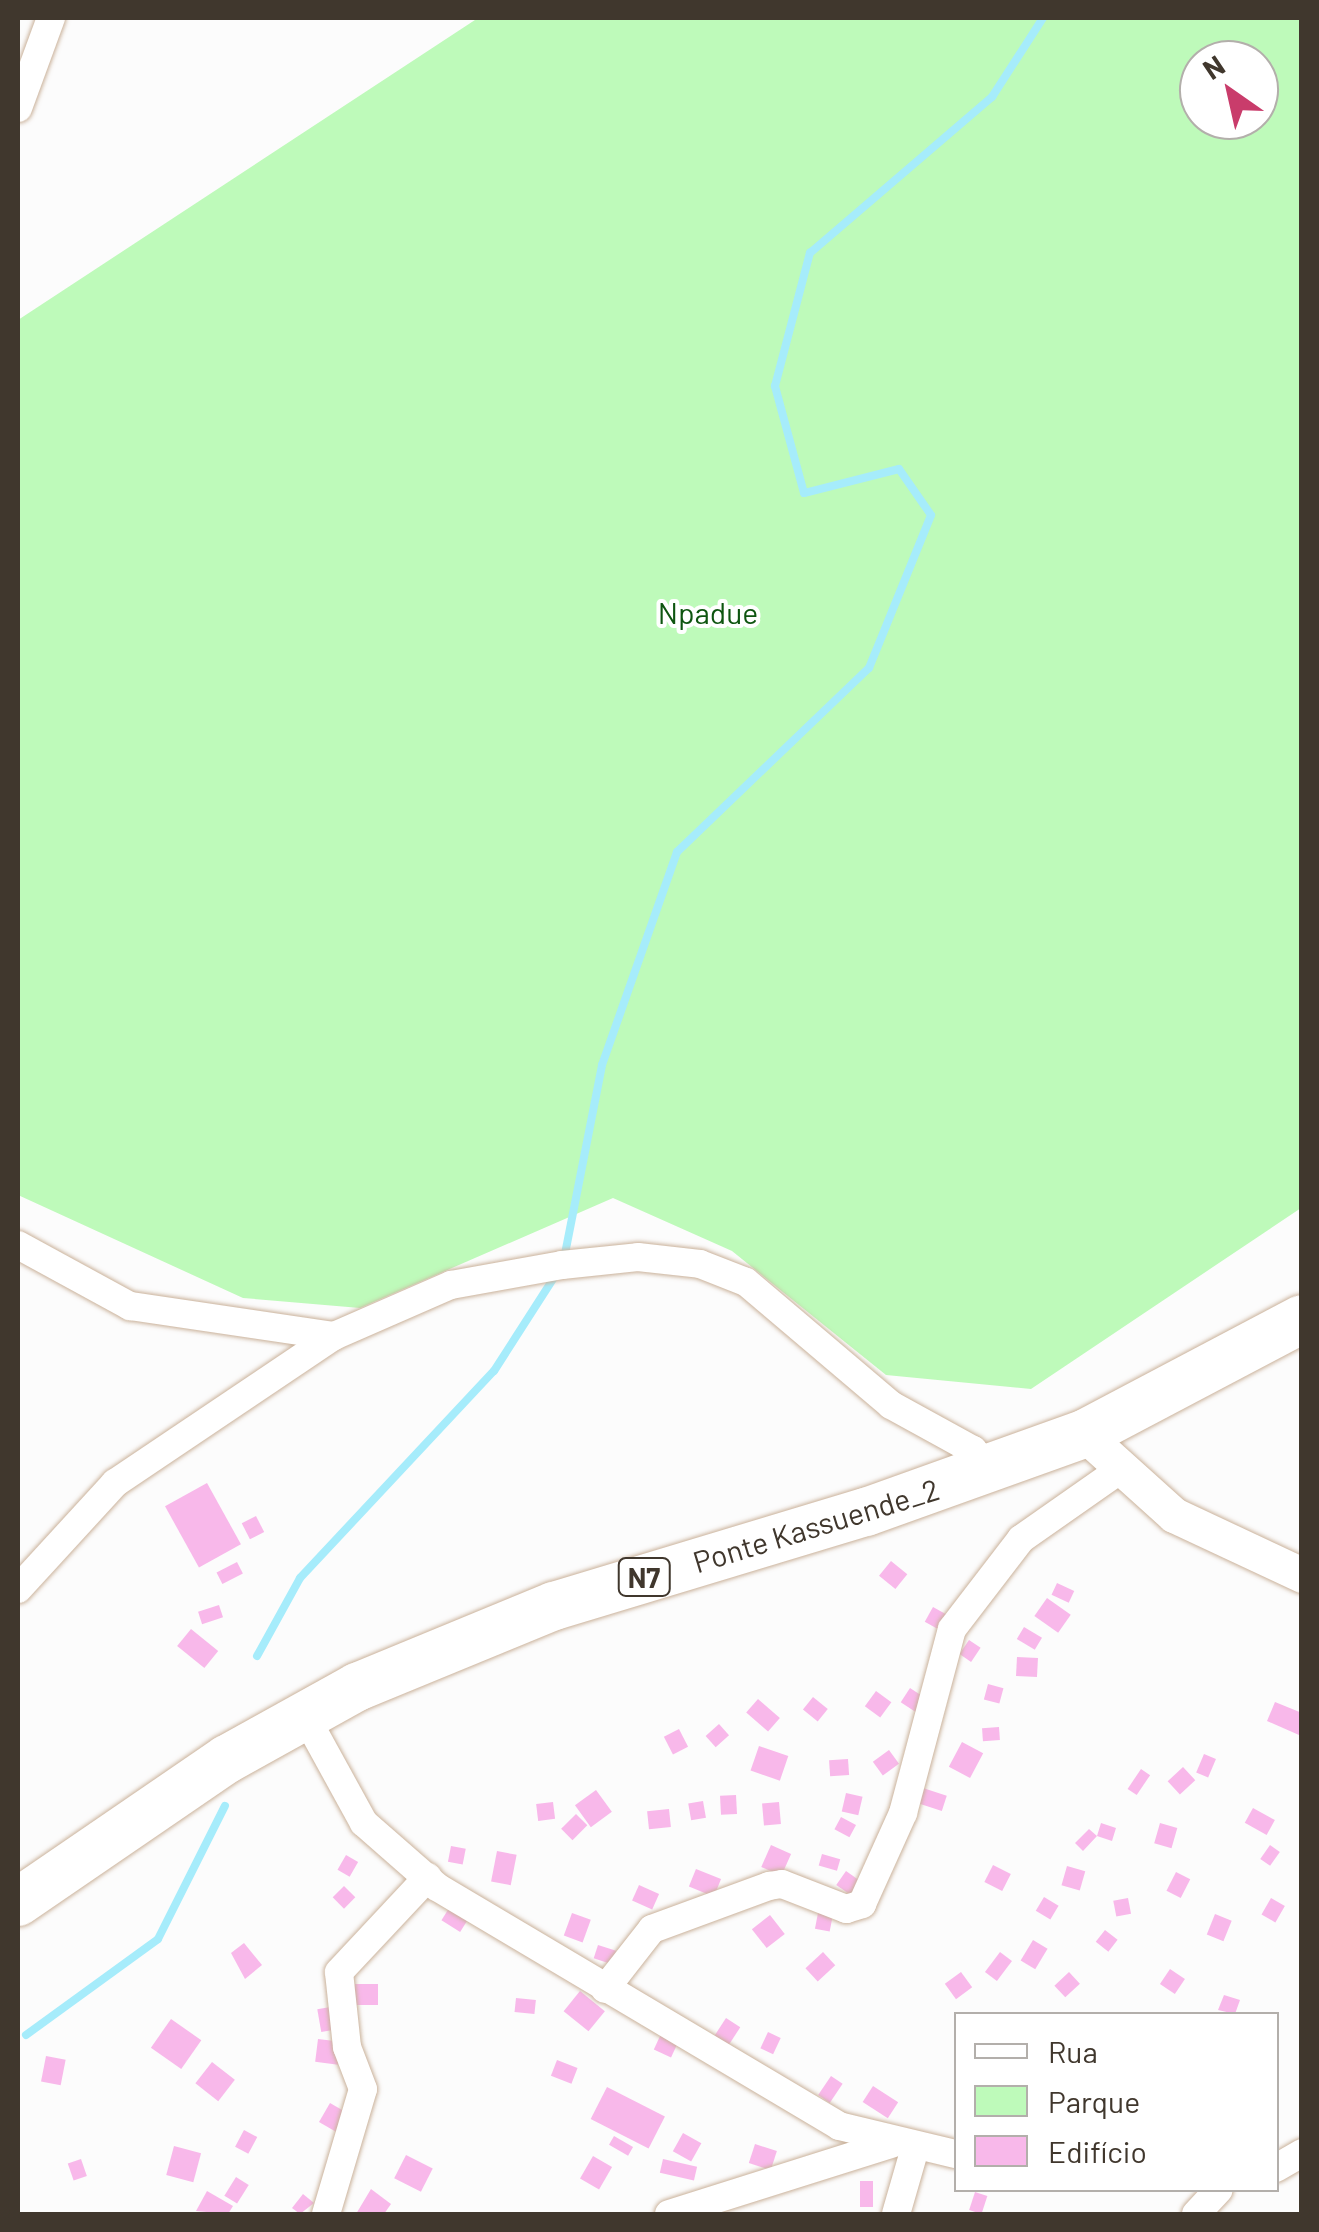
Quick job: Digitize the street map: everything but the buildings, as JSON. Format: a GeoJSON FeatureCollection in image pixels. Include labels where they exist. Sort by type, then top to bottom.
{"type":"FeatureCollection","features":[{"type":"Feature","properties":{"kind":"highway","name":"Ponte Kassuende_2"},"geometry":{"type":"LineString","coordinates":[[18,1902],[304,1714],[554,1606],[988,1470],[1084,1434],[1302,1319]]}},
{"type":"Feature","properties":{"kind":"street"},"geometry":{"type":"LineString","coordinates":[[18,108],[51,18]]}},
{"type":"Feature","properties":{"kind":"street"},"geometry":{"type":"LineString","coordinates":[[18,1245],[130,1306],[334,1336]]}},
{"type":"Feature","properties":{"kind":"street"},"geometry":{"type":"LineString","coordinates":[[18,1590],[116,1484],[334,1336],[451,1285],[638,1257],[700,1264],[746,1282],[891,1405],[973,1450],[988,1470]]}},
{"type":"Feature","properties":{"kind":"street"},"geometry":{"type":"LineString","coordinates":[[1084,1434],[1174,1514],[1302,1575]]}},
{"type":"Feature","properties":{"kind":"street"},"geometry":{"type":"LineString","coordinates":[[605,1990],[652,1929],[769,1886],[782,1884],[846,1909],[862,1904],[903,1813],[952,1629],[1021,1539],[1121,1469]]}},
{"type":"Feature","properties":{"kind":"street"},"geometry":{"type":"LineString","coordinates":[[304,1714],[364,1823],[428,1877],[605,1990],[838,2126],[903,2146],[954,2154]]}},
{"type":"Feature","properties":{"kind":"street"},"geometry":{"type":"LineString","coordinates":[[326,2214],[364,2089],[347,2047],[339,1972],[428,1877]]}},
{"type":"Feature","properties":{"kind":"street"},"geometry":{"type":"LineString","coordinates":[[668,2214],[903,2146]]}},
{"type":"Feature","properties":{"kind":"street"},"geometry":{"type":"LineString","coordinates":[[896,2214],[903,2146]]}},
{"type":"Feature","properties":{"kind":"street"},"geometry":{"type":"LineString","coordinates":[[1279,2166],[1302,2153]]}},
{"type":"Feature","properties":{"kind":"street"},"geometry":{"type":"LineString","coordinates":[[1196,2214],[1216,2192]]}},
{"type":"Feature","properties":{"kind":"green space","name":"Npadue"},"geometry":{"type":"Polygon","coordinates":[[[478,18],[1301,18],[1301,1208],[1031,1389],[886,1375],[732,1251],[613,1198],[360,1308],[243,1298],[18,1195],[18,320],[478,18]]]}},
{"type":"Feature","properties":{"kind":"waterway"},"geometry":{"type":"LineString","coordinates":[[564,1259],[602,1065],[677,852],[869,668],[931,515],[899,469],[804,493],[775,386],[810,253],[992,97],[1043,18]]}},
{"type":"Feature","properties":{"kind":"waterway"},"geometry":{"type":"LineString","coordinates":[[257,1656],[300,1578],[494,1371],[555,1276]]}},
{"type":"Feature","properties":{"kind":"waterway"},"geometry":{"type":"LineString","coordinates":[[26,2035],[158,1939],[225,1806]]}}]}
